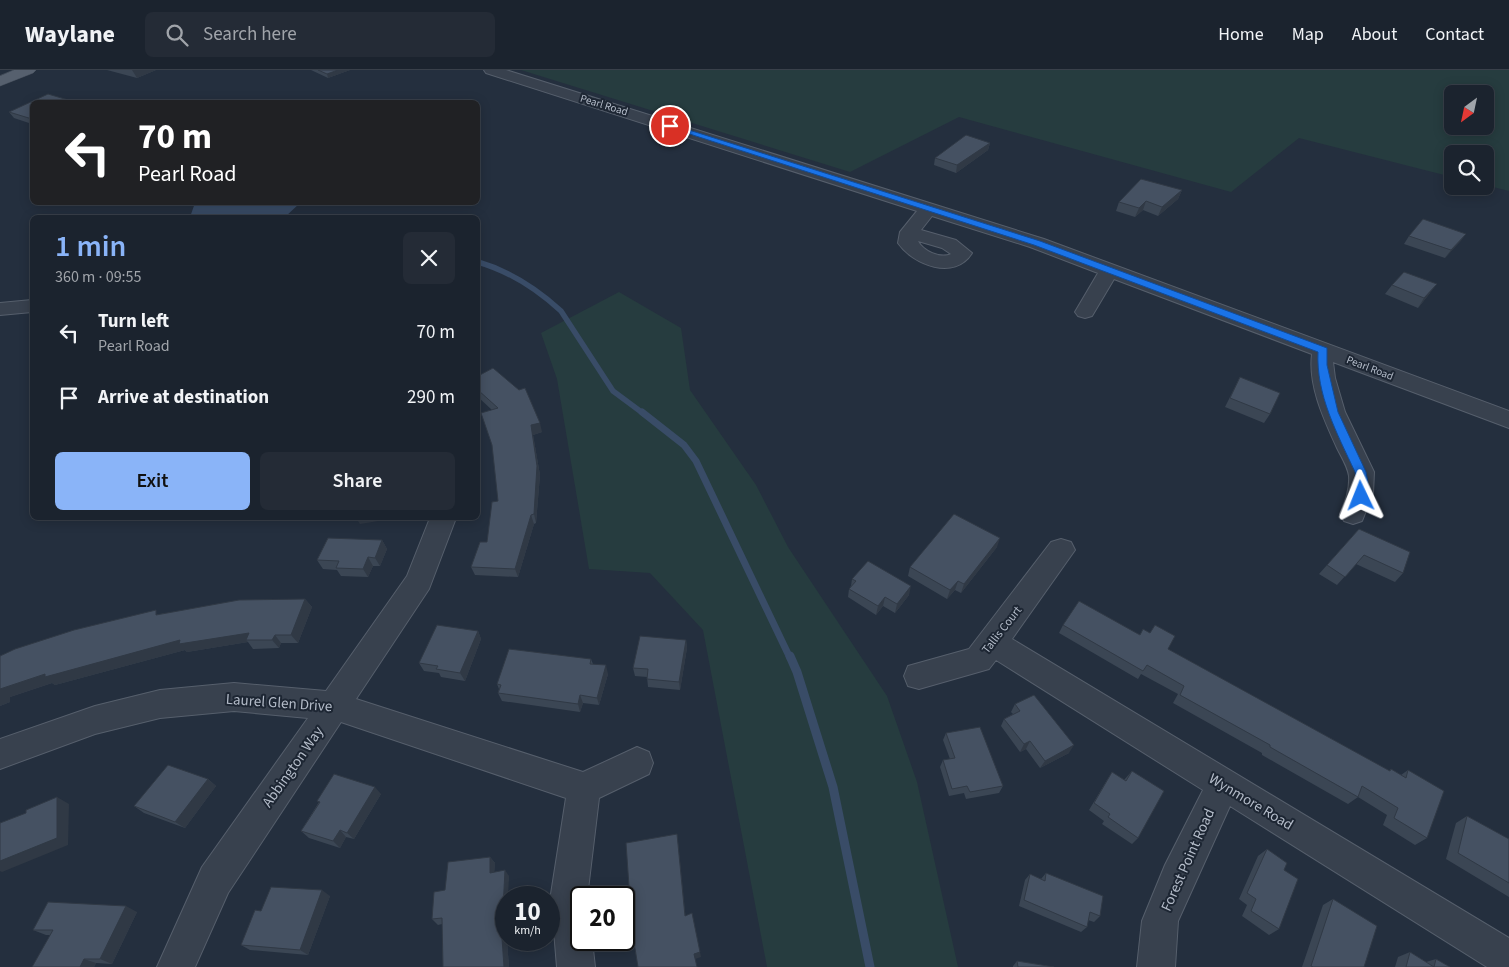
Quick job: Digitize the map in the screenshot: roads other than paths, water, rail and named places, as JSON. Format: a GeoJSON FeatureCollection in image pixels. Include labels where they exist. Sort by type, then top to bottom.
{"type":"FeatureCollection","features":[{"type":"Feature","properties":{"kind":"main road"},"geometry":{"type":"LineString","coordinates":[[0,81],[28,70]]}},
{"type":"Feature","properties":{"kind":"street","name":"Pearl Road"},"geometry":{"type":"LineString","coordinates":[[491,70],[1037,243],[1509,420]]}},
{"type":"Feature","properties":{"kind":"street"},"geometry":{"type":"LineString","coordinates":[[909,232],[929,208]]}},
{"type":"Feature","properties":{"kind":"street"},"geometry":{"type":"LineString","coordinates":[[1085,312],[1109,270]]}},
{"type":"Feature","properties":{"kind":"street"},"geometry":{"type":"LineString","coordinates":[[0,309],[30,306]]}},
{"type":"Feature","properties":{"kind":"street"},"geometry":{"type":"LineString","coordinates":[[1323,350],[1323,365],[1333,412],[1363,482],[1361,496],[1353,514]]}},
{"type":"Feature","properties":{"kind":"street","name":"Abbington Way"},"geometry":{"type":"LineString","coordinates":[[176,967],[215,880],[418,582],[442,520]]}},
{"type":"Feature","properties":{"kind":"street","name":"Tallis Court"},"geometry":{"type":"LineString","coordinates":[[919,676],[978,660],[993,643],[1061,550]]}},
{"type":"Feature","properties":{"kind":"street","name":"Wynmore Road"},"geometry":{"type":"LineString","coordinates":[[993,643],[1222,785],[1509,959]]}},
{"type":"Feature","properties":{"kind":"street","name":"Laurel Glen Drive"},"geometry":{"type":"LineString","coordinates":[[0,754],[95,720],[160,704],[234,697],[335,706],[584,788]]}},
{"type":"Feature","properties":{"kind":"street"},"geometry":{"type":"LineString","coordinates":[[576,967],[568,894],[584,788],[638,763]]}},
{"type":"Feature","properties":{"kind":"street","name":"Forest Point Road"},"geometry":{"type":"LineString","coordinates":[[1156,967],[1160,922],[1178,878],[1222,785]]}},
{"type":"Feature","properties":{"kind":"water"},"geometry":{"type":"Polygon","coordinates":[[[194,205],[298,205],[287,215],[191,215],[194,205]]]}},
{"type":"Feature","properties":{"kind":"waterway"},"geometry":{"type":"LineString","coordinates":[[480,263],[501,270],[522,282],[542,295],[561,311],[613,391],[644,414]]}},
{"type":"Feature","properties":{"kind":"waterway"},"geometry":{"type":"LineString","coordinates":[[642,412],[684,445],[696,461],[790,658]]}},
{"type":"Feature","properties":{"kind":"waterway"},"geometry":{"type":"LineString","coordinates":[[790,656],[797,672],[833,787],[870,967]]}}]}
